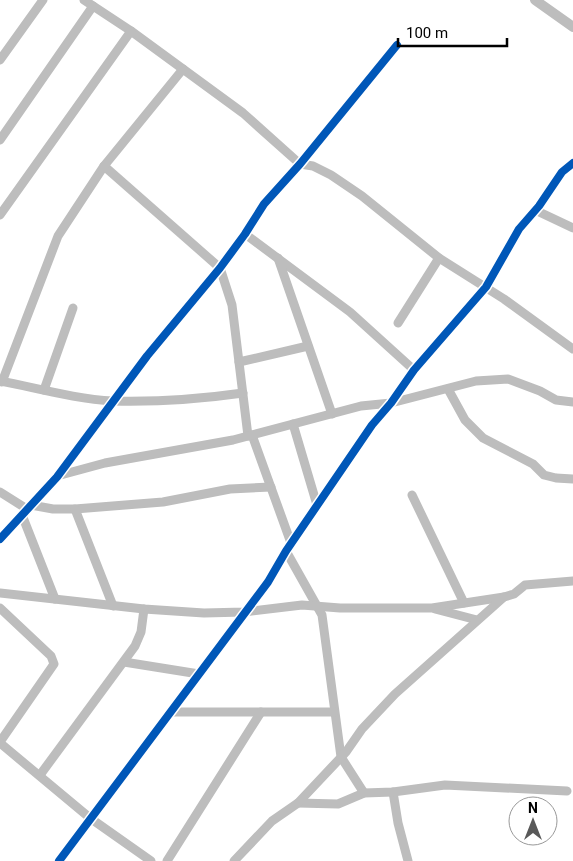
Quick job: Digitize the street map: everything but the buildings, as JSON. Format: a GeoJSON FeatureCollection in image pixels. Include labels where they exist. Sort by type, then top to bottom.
{"type":"FeatureCollection","features":[{"type":"Feature","properties":{"kind":"street"},"geometry":{"type":"LineString","coordinates":[[0,60],[43,0]]}},
{"type":"Feature","properties":{"kind":"street"},"geometry":{"type":"LineString","coordinates":[[84,0],[131,31],[243,113],[300,164],[313,166],[339,180],[379,209],[438,258],[486,287],[573,350]]}},
{"type":"Feature","properties":{"kind":"street"},"geometry":{"type":"LineString","coordinates":[[535,0],[573,26]]}},
{"type":"Feature","properties":{"kind":"street"},"geometry":{"type":"LineString","coordinates":[[0,140],[93,6]]}},
{"type":"Feature","properties":{"kind":"street"},"geometry":{"type":"LineString","coordinates":[[0,215],[131,31]]}},
{"type":"Feature","properties":{"kind":"street"},"geometry":{"type":"LineString","coordinates":[[0,539],[57,476],[113,400],[220,268],[264,204],[300,164],[398,45]]}},
{"type":"Feature","properties":{"kind":"street"},"geometry":{"type":"LineString","coordinates":[[183,69],[104,166],[58,236],[1,382],[113,400],[189,398],[243,393]]}},
{"type":"Feature","properties":{"kind":"street"},"geometry":{"type":"LineString","coordinates":[[64,860],[90,818],[268,582],[289,547],[361,440],[391,403],[414,370],[486,287],[519,229],[562,172],[573,163]]}},
{"type":"Feature","properties":{"kind":"street"},"geometry":{"type":"LineString","coordinates":[[104,166],[220,268],[232,305],[250,435],[271,487],[289,547],[322,615],[341,757],[364,793]]}},
{"type":"Feature","properties":{"kind":"street"},"geometry":{"type":"LineString","coordinates":[[535,210],[573,228]]}},
{"type":"Feature","properties":{"kind":"street"},"geometry":{"type":"LineString","coordinates":[[245,234],[350,312],[414,370]]}},
{"type":"Feature","properties":{"kind":"street"},"geometry":{"type":"LineString","coordinates":[[278,258],[332,414]]}},
{"type":"Feature","properties":{"kind":"street"},"geometry":{"type":"LineString","coordinates":[[398,323],[438,258]]}},
{"type":"Feature","properties":{"kind":"street"},"geometry":{"type":"LineString","coordinates":[[44,390],[73,308]]}},
{"type":"Feature","properties":{"kind":"street"},"geometry":{"type":"LineString","coordinates":[[239,362],[308,346]]}},
{"type":"Feature","properties":{"kind":"street"},"geometry":{"type":"LineString","coordinates":[[57,476],[105,463],[250,435],[372,404],[391,403],[476,381],[508,379],[540,390],[556,400],[573,402]]}},
{"type":"Feature","properties":{"kind":"street"},"geometry":{"type":"LineString","coordinates":[[448,389],[465,420],[478,435],[533,464],[544,475],[573,479]]}},
{"type":"Feature","properties":{"kind":"street"},"geometry":{"type":"LineString","coordinates":[[293,424],[318,505]]}},
{"type":"Feature","properties":{"kind":"street"},"geometry":{"type":"LineString","coordinates":[[0,492],[26,509],[75,509],[163,502],[230,489],[271,487]]}},
{"type":"Feature","properties":{"kind":"street"},"geometry":{"type":"LineString","coordinates":[[412,495],[464,603]]}},
{"type":"Feature","properties":{"kind":"street"},"geometry":{"type":"LineString","coordinates":[[26,509],[55,599]]}},
{"type":"Feature","properties":{"kind":"street"},"geometry":{"type":"LineString","coordinates":[[75,509],[114,606]]}},
{"type":"Feature","properties":{"kind":"street"},"geometry":{"type":"LineString","coordinates":[[0,593],[144,609],[204,613],[244,612],[284,606],[432,608],[504,597],[514,594],[525,585],[573,581]]}},
{"type":"Feature","properties":{"kind":"street"},"geometry":{"type":"LineString","coordinates":[[234,861],[272,821],[298,803],[341,757],[377,712],[504,597]]}},
{"type":"Feature","properties":{"kind":"street"},"geometry":{"type":"LineString","coordinates":[[0,608],[51,656],[54,664],[0,742],[90,818],[151,861]]}},
{"type":"Feature","properties":{"kind":"street"},"geometry":{"type":"LineString","coordinates":[[432,608],[454,616],[477,620]]}},
{"type":"Feature","properties":{"kind":"street"},"geometry":{"type":"LineString","coordinates":[[40,775],[124,662],[139,638],[144,609]]}},
{"type":"Feature","properties":{"kind":"street"},"geometry":{"type":"LineString","coordinates":[[124,662],[199,674]]}},
{"type":"Feature","properties":{"kind":"street"},"geometry":{"type":"LineString","coordinates":[[170,712],[334,712]]}},
{"type":"Feature","properties":{"kind":"street"},"geometry":{"type":"LineString","coordinates":[[166,861],[261,712]]}},
{"type":"Feature","properties":{"kind":"street"},"geometry":{"type":"LineString","coordinates":[[298,803],[338,804],[364,793],[393,792],[445,785],[567,790]]}},
{"type":"Feature","properties":{"kind":"street"},"geometry":{"type":"LineString","coordinates":[[393,792],[398,823],[408,861]]}},
{"type":"Feature","properties":{"kind":"cycle path"},"geometry":{"type":"LineString","coordinates":[[0,539],[57,477],[147,356],[220,268],[264,204],[300,164],[397,45]]}},
{"type":"Feature","properties":{"kind":"cycle path"},"geometry":{"type":"LineString","coordinates":[[59,861],[268,582],[286,551],[372,425],[391,403],[414,370],[486,287],[519,229],[539,206],[562,172],[573,163]]}}]}
